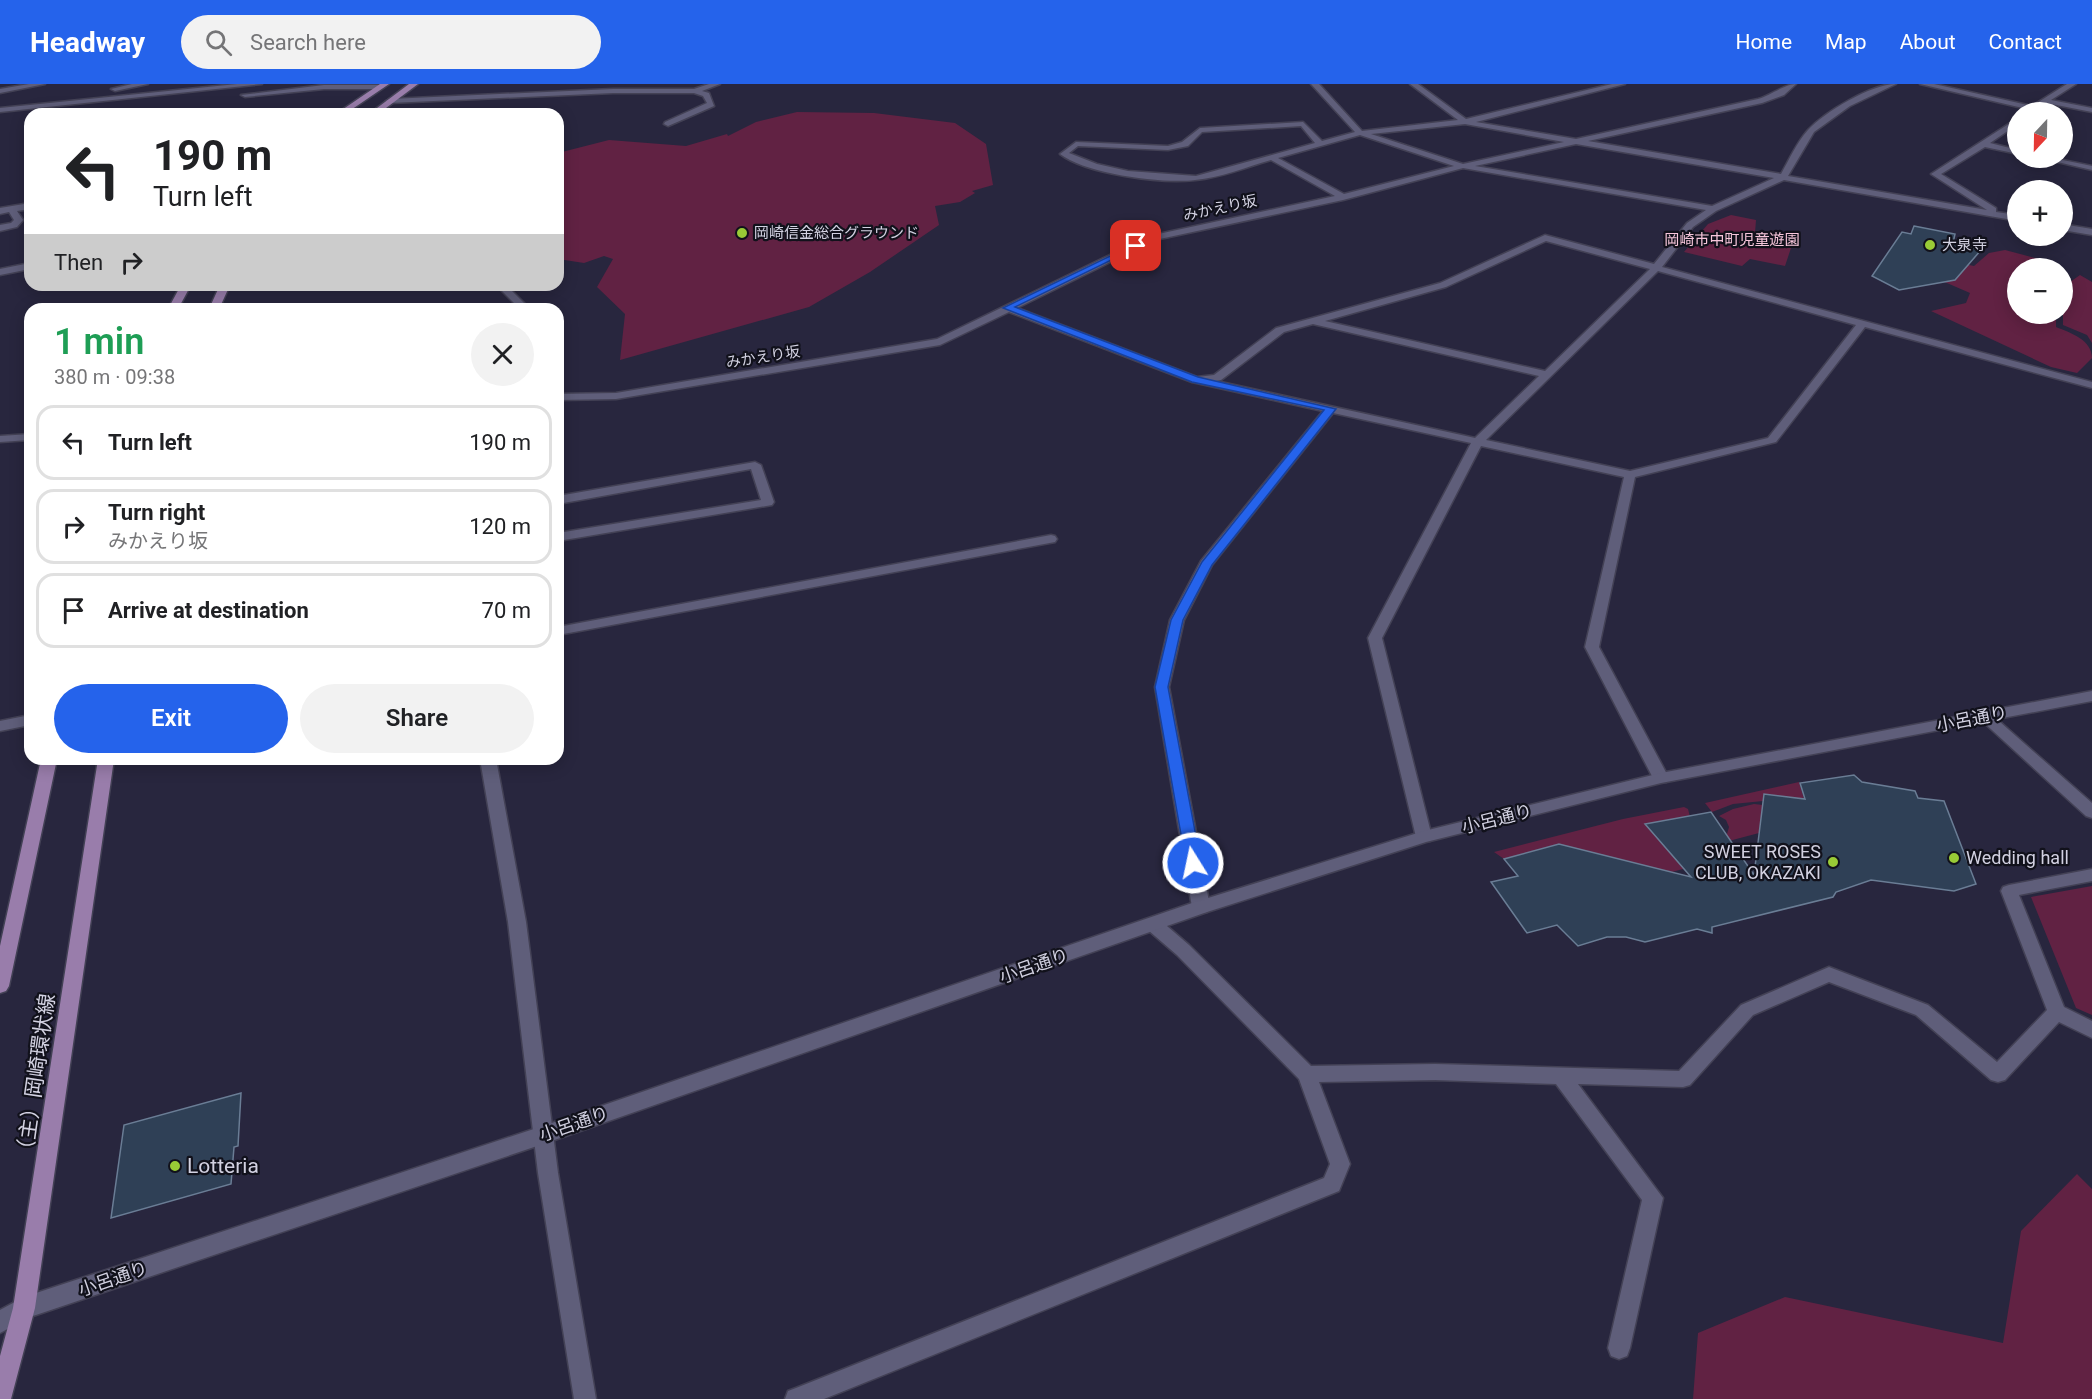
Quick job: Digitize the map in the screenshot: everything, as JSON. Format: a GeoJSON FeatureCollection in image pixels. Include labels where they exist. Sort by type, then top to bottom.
{"type":"FeatureCollection","features":[{"type":"Feature","properties":{"kind":"main road"},"geometry":{"type":"LineString","coordinates":[[381,108],[414,84]]}},
{"type":"Feature","properties":{"kind":"main road"},"geometry":{"type":"LineString","coordinates":[[349,108],[382,86]]}},
{"type":"Feature","properties":{"kind":"main road"},"geometry":{"type":"LineString","coordinates":[[0,986],[48,765]]}},
{"type":"Feature","properties":{"kind":"main road","name":"（主）岡崎環状線"},"geometry":{"type":"LineString","coordinates":[[0,1399],[24,1308],[105,765]]}},
{"type":"Feature","properties":{"kind":"street"},"geometry":{"type":"LineString","coordinates":[[0,91],[41,84]]}},
{"type":"Feature","properties":{"kind":"street"},"geometry":{"type":"LineString","coordinates":[[106,99],[110,90],[144,84]]}},
{"type":"Feature","properties":{"kind":"street"},"geometry":{"type":"LineString","coordinates":[[0,110],[258,84]]}},
{"type":"Feature","properties":{"kind":"street"},"geometry":{"type":"LineString","coordinates":[[390,101],[613,91],[695,91],[716,84]]}},
{"type":"Feature","properties":{"kind":"street"},"geometry":{"type":"LineString","coordinates":[[1315,84],[1360,133],[1463,166],[1713,209]]}},
{"type":"Feature","properties":{"kind":"street"},"geometry":{"type":"LineString","coordinates":[[1414,84],[1465,122],[1580,140],[2007,216]]}},
{"type":"Feature","properties":{"kind":"street"},"geometry":{"type":"LineString","coordinates":[[1590,84],[1617,85]]}},
{"type":"Feature","properties":{"kind":"street","name":"みかえり坂"},"geometry":{"type":"LineString","coordinates":[[564,398],[616,396],[940,342],[1152,238],[1343,197],[1463,166],[1768,98],[1786,91],[1791,84]]}},
{"type":"Feature","properties":{"kind":"street"},"geometry":{"type":"LineString","coordinates":[[1424,837],[1375,638],[1477,442],[1656,268],[1690,225],[1713,209],[1782,177],[1811,131],[1847,104],[1892,84]]}},
{"type":"Feature","properties":{"kind":"street"},"geometry":{"type":"LineString","coordinates":[[1924,84],[2007,104]]}},
{"type":"Feature","properties":{"kind":"street"},"geometry":{"type":"LineString","coordinates":[[2046,101],[2072,84]]}},
{"type":"Feature","properties":{"kind":"street"},"geometry":{"type":"LineString","coordinates":[[1320,144],[1303,124],[1200,130],[1185,144],[1168,148],[1076,144],[1064,154],[1080,163],[1172,179],[1196,178],[1274,159],[1360,133],[1465,122],[1617,85]]}},
{"type":"Feature","properties":{"kind":"street"},"geometry":{"type":"LineString","coordinates":[[240,95],[330,86],[382,86]]}},
{"type":"Feature","properties":{"kind":"street"},"geometry":{"type":"LineString","coordinates":[[668,124],[711,104],[706,95],[695,91]]}},
{"type":"Feature","properties":{"kind":"street"},"geometry":{"type":"LineString","coordinates":[[2046,101],[2092,110]]}},
{"type":"Feature","properties":{"kind":"street"},"geometry":{"type":"LineString","coordinates":[[2001,215],[1935,174],[2007,128]]}},
{"type":"Feature","properties":{"kind":"street"},"geometry":{"type":"LineString","coordinates":[[1984,144],[2007,149]]}},
{"type":"Feature","properties":{"kind":"street"},"geometry":{"type":"LineString","coordinates":[[1274,159],[1343,197]]}},
{"type":"Feature","properties":{"kind":"street"},"geometry":{"type":"LineString","coordinates":[[2073,164],[2092,168]]}},
{"type":"Feature","properties":{"kind":"street"},"geometry":{"type":"LineString","coordinates":[[0,211],[24,207]]}},
{"type":"Feature","properties":{"kind":"street"},"geometry":{"type":"LineString","coordinates":[[0,228],[14,225],[19,220],[11,209]]}},
{"type":"Feature","properties":{"kind":"street"},"geometry":{"type":"LineString","coordinates":[[2073,229],[2092,232]]}},
{"type":"Feature","properties":{"kind":"street"},"geometry":{"type":"LineString","coordinates":[[1196,380],[1217,378],[1280,330],[1443,285],[1545,238],[2092,385]]}},
{"type":"Feature","properties":{"kind":"street"},"geometry":{"type":"LineString","coordinates":[[0,272],[24,267]]}},
{"type":"Feature","properties":{"kind":"street"},"geometry":{"type":"LineString","coordinates":[[507,291],[519,303]]}},
{"type":"Feature","properties":{"kind":"street"},"geometry":{"type":"LineString","coordinates":[[1008,308],[1196,380],[1630,476],[1772,440],[1862,324]]}},
{"type":"Feature","properties":{"kind":"street"},"geometry":{"type":"LineString","coordinates":[[1314,321],[1546,374]]}},
{"type":"Feature","properties":{"kind":"street"},"geometry":{"type":"LineString","coordinates":[[1201,907],[1162,687],[1177,620],[1206,564],[1331,409]]}},
{"type":"Feature","properties":{"kind":"street"},"geometry":{"type":"LineString","coordinates":[[0,440],[24,438]]}},
{"type":"Feature","properties":{"kind":"street"},"geometry":{"type":"LineString","coordinates":[[564,499],[755,465],[768,501],[564,536]]}},
{"type":"Feature","properties":{"kind":"street"},"geometry":{"type":"LineString","coordinates":[[1630,476],[1592,647],[1661,778]]}},
{"type":"Feature","properties":{"kind":"street"},"geometry":{"type":"LineString","coordinates":[[564,630],[1051,539]]}},
{"type":"Feature","properties":{"kind":"street","name":"小呂通り"},"geometry":{"type":"LineString","coordinates":[[0,1322],[24,1308],[543,1135],[1201,907],[1424,837],[1661,778],[2092,696]]}},
{"type":"Feature","properties":{"kind":"street"},"geometry":{"type":"LineString","coordinates":[[1986,717],[2092,812]]}},
{"type":"Feature","properties":{"kind":"street"},"geometry":{"type":"LineString","coordinates":[[0,726],[24,721]]}},
{"type":"Feature","properties":{"kind":"street"},"geometry":{"type":"LineString","coordinates":[[489,765],[517,922],[543,1135],[585,1399]]}},
{"type":"Feature","properties":{"kind":"street"},"geometry":{"type":"LineString","coordinates":[[2092,875],[2009,891],[2057,1012],[2092,1029]]}},
{"type":"Feature","properties":{"kind":"street"},"geometry":{"type":"LineString","coordinates":[[796,1399],[1332,1184],[1340,1164],[1306,1074],[1183,950],[1154,925]]}},
{"type":"Feature","properties":{"kind":"street"},"geometry":{"type":"LineString","coordinates":[[1306,1074],[1435,1072],[1683,1079],[1747,1010],[1829,974],[1922,1010],[1998,1074],[2057,1012]]}},
{"type":"Feature","properties":{"kind":"street"},"geometry":{"type":"LineString","coordinates":[[1562,1076],[1653,1198],[1619,1348]]}},
{"type":"Feature","properties":{"kind":"green space","name":"岡崎信金総合グラウンド"},"geometry":{"type":"Polygon","coordinates":[[[797,112],[874,113],[955,123],[986,144],[993,185],[972,191],[975,193],[960,202],[935,206],[939,225],[870,272],[809,307],[620,360],[625,314],[597,287],[613,259],[604,256],[584,263],[564,260],[564,151],[609,140],[686,146],[727,134],[728,136],[756,122],[797,112]]]}},
{"type":"Feature","properties":{"kind":"green space","name":"岡崎市中町児童遊園"},"geometry":{"type":"Polygon","coordinates":[[[1731,215],[1756,220],[1755,233],[1791,248],[1785,266],[1750,259],[1742,266],[1684,252],[1708,224],[1731,215]]]}},
{"type":"Feature","properties":{"kind":"green space"},"geometry":{"type":"Polygon","coordinates":[[[1894,250],[1974,266],[1989,253],[2005,250],[2035,258],[2007,258],[2007,324],[2056,324],[2056,327],[2085,342],[2092,358],[2077,373],[2051,367],[1931,311],[1966,303],[1970,293],[1917,270],[1894,250]]]}},
{"type":"Feature","properties":{"kind":"green space"},"geometry":{"type":"Polygon","coordinates":[[[2080,275],[2092,282],[2092,343],[2087,335],[2063,325],[2073,324],[2073,280],[2080,275]]]}},
{"type":"Feature","properties":{"kind":"green space"},"geometry":{"type":"Polygon","coordinates":[[[1799,782],[1804,799],[1764,794],[1763,801],[1733,804],[1712,812],[1705,803],[1799,782]]]}},
{"type":"Feature","properties":{"kind":"green space"},"geometry":{"type":"Polygon","coordinates":[[[1754,804],[1763,805],[1759,833],[1725,842],[1723,837],[1727,834],[1729,827],[1726,820],[1719,816],[1733,809],[1754,804]]]}},
{"type":"Feature","properties":{"kind":"green space"},"geometry":{"type":"Polygon","coordinates":[[[1684,807],[1688,809],[1690,817],[1646,824],[1676,860],[1694,856],[1701,864],[1672,872],[1552,846],[1504,859],[1494,852],[1623,819],[1684,807]]]}},
{"type":"Feature","properties":{"kind":"green space"},"geometry":{"type":"Polygon","coordinates":[[[2092,886],[2092,1015],[2076,1008],[2031,897],[2092,886]]]}},
{"type":"Feature","properties":{"kind":"green space"},"geometry":{"type":"Polygon","coordinates":[[[2077,1174],[2092,1189],[2092,1399],[1693,1399],[1698,1333],[1785,1297],[2003,1343],[2021,1231],[2077,1174]]]}},
{"type":"Feature","properties":{"kind":"building"},"geometry":{"type":"Polygon","coordinates":[[[1914,226],[1955,234],[1953,243],[1981,250],[1955,280],[1899,290],[1872,276],[1902,232],[1911,234],[1914,226]]]}},
{"type":"Feature","properties":{"kind":"building","name":"SWEET ROSES CLUB, OKAZAKI"},"geometry":{"type":"Polygon","coordinates":[[[1854,775],[1862,782],[1915,791],[1918,798],[1944,801],[1976,884],[1954,891],[1871,880],[1836,892],[1833,897],[1712,927],[1712,933],[1697,929],[1645,942],[1626,937],[1607,937],[1578,946],[1557,925],[1527,933],[1491,882],[1518,876],[1504,859],[1559,844],[1691,877],[1645,824],[1711,812],[1754,875],[1764,794],[1805,799],[1800,783],[1854,775]]]}},
{"type":"Feature","properties":{"kind":"building","name":"Lotteria"},"geometry":{"type":"Polygon","coordinates":[[[241,1093],[238,1146],[234,1147],[231,1184],[111,1218],[124,1125],[241,1093]]]}},
{"type":"Feature","properties":{"kind":"place","name":"岡崎信金総合グラウンド"},"geometry":{"type":"Point","coordinates":[742,233]}},
{"type":"Feature","properties":{"kind":"place","name":"大泉寺"},"geometry":{"type":"Point","coordinates":[1930,245]}},
{"type":"Feature","properties":{"kind":"place","name":"Wedding hall"},"geometry":{"type":"Point","coordinates":[1954,858]}},
{"type":"Feature","properties":{"kind":"place","name":"SWEET ROSES CLUB, OKAZAKI"},"geometry":{"type":"Point","coordinates":[1833,862]}},
{"type":"Feature","properties":{"kind":"place","name":"Lotteria"},"geometry":{"type":"Point","coordinates":[175,1166]}},
{"type":"Feature","properties":{"kind":"route"},"geometry":{"type":"LineString","coordinates":[[1136,246],[1008,308],[1196,380],[1331,409],[1206,564],[1177,620],[1162,687],[1193,863]]}}]}
